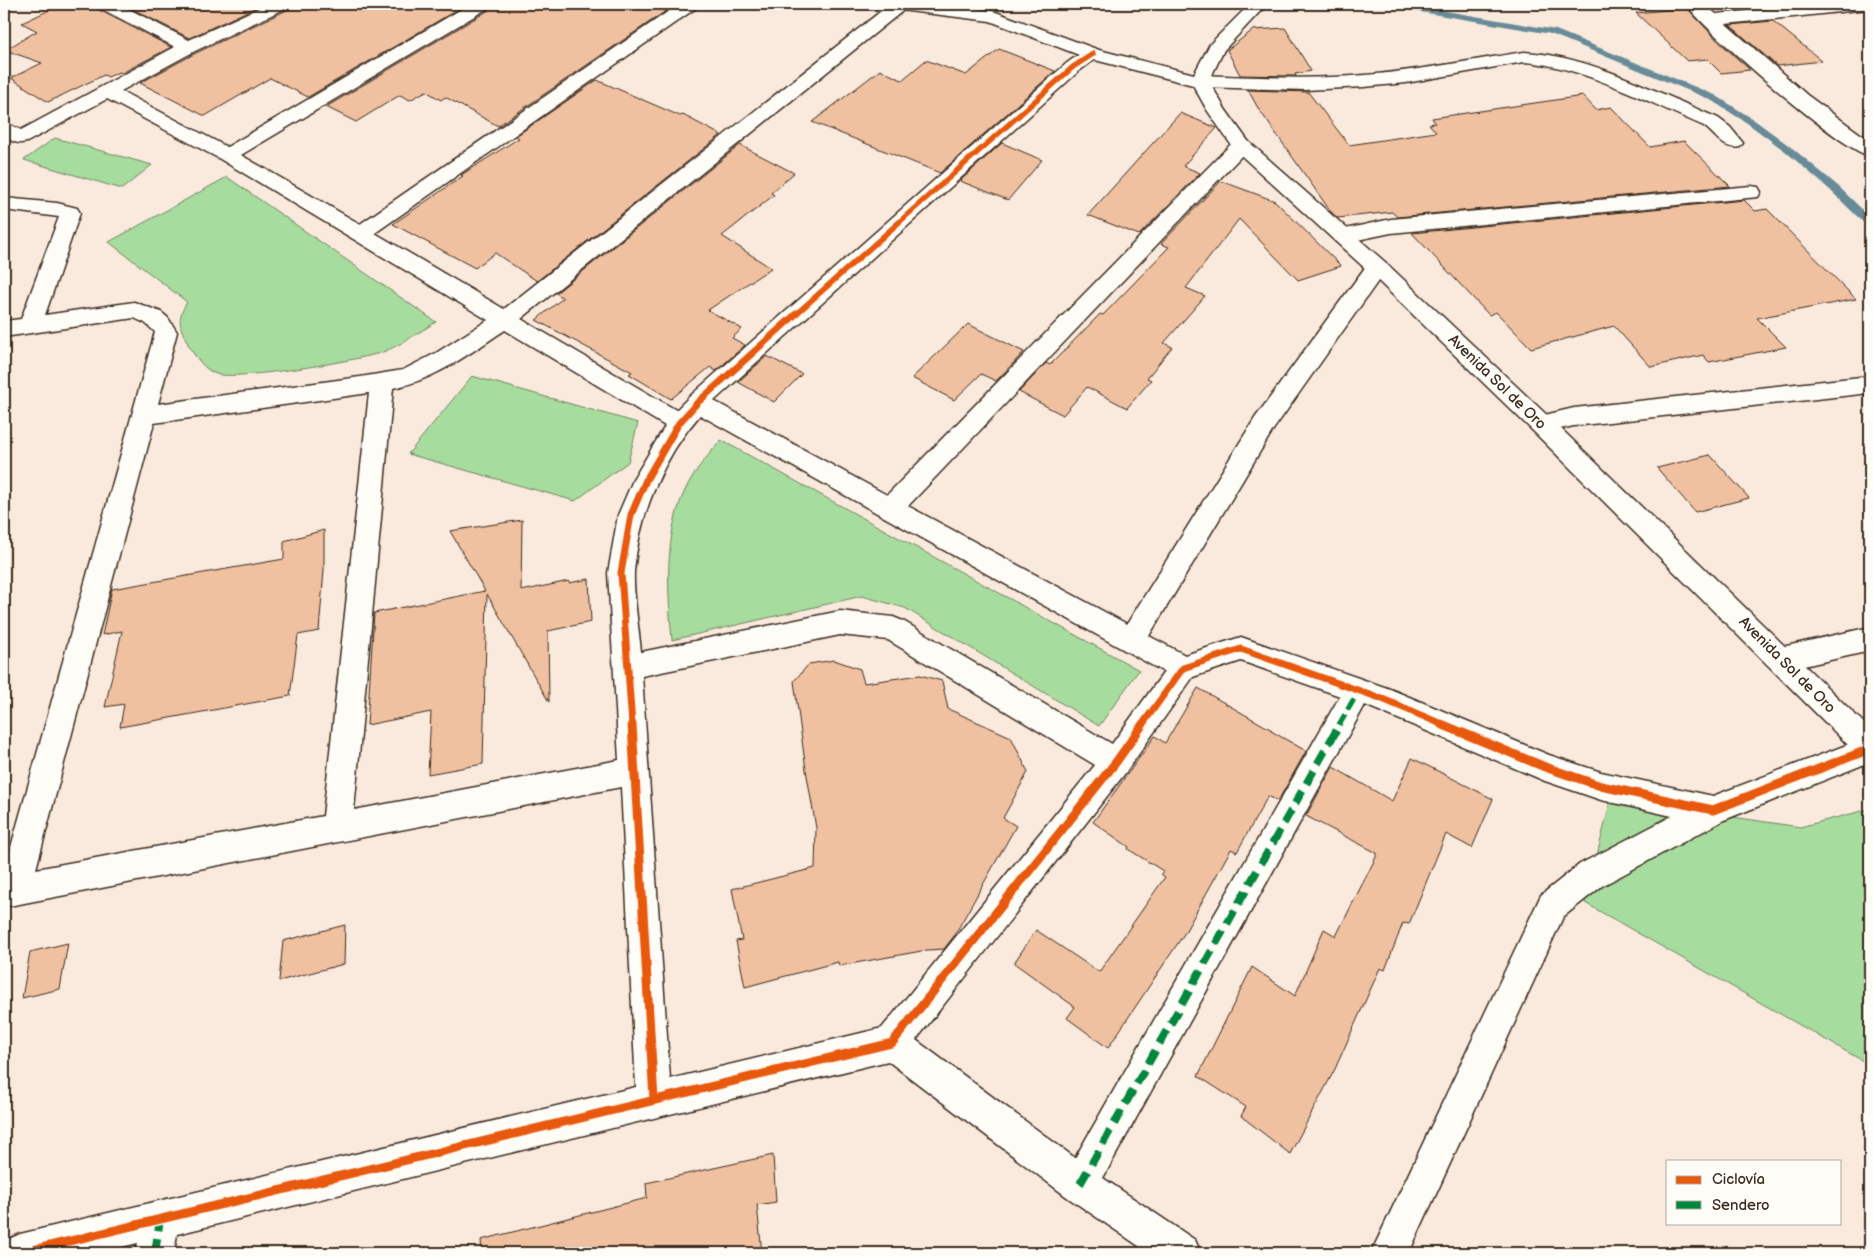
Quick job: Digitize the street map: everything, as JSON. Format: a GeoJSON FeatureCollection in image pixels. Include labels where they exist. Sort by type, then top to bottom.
{"type":"FeatureCollection","features":[{"type":"Feature","properties":{"kind":"street"},"geometry":{"type":"LineString","coordinates":[[106,4],[189,47]]}},
{"type":"Feature","properties":{"kind":"street"},"geometry":{"type":"LineString","coordinates":[[4,128],[20,138],[189,47],[280,4]]}},
{"type":"Feature","properties":{"kind":"street"},"geometry":{"type":"LineString","coordinates":[[227,155],[482,4]]}},
{"type":"Feature","properties":{"kind":"street"},"geometry":{"type":"LineString","coordinates":[[360,234],[690,4]]}},
{"type":"Feature","properties":{"kind":"street"},"geometry":{"type":"LineString","coordinates":[[144,415],[382,382],[408,377],[444,359],[505,320],[896,4],[994,16],[1093,54],[1200,81],[1304,84],[1364,81],[1406,77],[1524,57],[1545,58],[1595,73],[1711,122],[1723,131],[1733,143]]}},
{"type":"Feature","properties":{"kind":"street"},"geometry":{"type":"LineString","coordinates":[[1200,81],[1216,48],[1259,4]]}},
{"type":"Feature","properties":{"kind":"street"},"geometry":{"type":"LineString","coordinates":[[1695,4],[1785,87],[1870,150]]}},
{"type":"Feature","properties":{"kind":"street"},"geometry":{"type":"LineString","coordinates":[[1712,20],[1868,4]]}},
{"type":"Feature","properties":{"kind":"street"},"geometry":{"type":"LineString","coordinates":[[654,1100],[636,771],[621,572],[631,515],[646,480],[679,423],[697,403],[1073,67],[1093,54]]}},
{"type":"Feature","properties":{"kind":"street","name":"Avenida Sol de Oro"},"geometry":{"type":"LineString","coordinates":[[1200,81],[1216,110],[1241,145],[1377,267],[1541,424],[1782,659],[1870,749]]}},
{"type":"Feature","properties":{"kind":"street"},"geometry":{"type":"LineString","coordinates":[[106,91],[227,155],[679,423]]}},
{"type":"Feature","properties":{"kind":"street"},"geometry":{"type":"LineString","coordinates":[[890,508],[1241,145]]}},
{"type":"Feature","properties":{"kind":"street"},"geometry":{"type":"LineString","coordinates":[[1343,236],[1391,226],[1751,192]]}},
{"type":"Feature","properties":{"kind":"street"},"geometry":{"type":"LineString","coordinates":[[4,204],[58,210],[70,214],[30,326]]}},
{"type":"Feature","properties":{"kind":"street"},"geometry":{"type":"LineString","coordinates":[[1132,640],[1264,424],[1377,267]]}},
{"type":"Feature","properties":{"kind":"street"},"geometry":{"type":"LineString","coordinates":[[4,329],[134,310],[151,315],[161,322],[166,332],[10,890],[636,771]]}},
{"type":"Feature","properties":{"kind":"street"},"geometry":{"type":"LineString","coordinates":[[338,828],[382,382]]}},
{"type":"Feature","properties":{"kind":"street"},"geometry":{"type":"LineString","coordinates":[[1541,424],[1574,417],[1870,384]]}},
{"type":"Feature","properties":{"kind":"street"},"geometry":{"type":"LineString","coordinates":[[697,403],[1183,668]]}},
{"type":"Feature","properties":{"kind":"street"},"geometry":{"type":"LineString","coordinates":[[628,667],[840,623],[893,630],[1116,762]]}},
{"type":"Feature","properties":{"kind":"street"},"geometry":{"type":"LineString","coordinates":[[1782,659],[1870,639]]}},
{"type":"Feature","properties":{"kind":"street"},"geometry":{"type":"LineString","coordinates":[[20,1253],[158,1236],[654,1100],[892,1043],[1116,762],[1183,668],[1241,649],[1359,690],[1545,766],[1602,786],[1713,810]]}},
{"type":"Feature","properties":{"kind":"street"},"geometry":{"type":"LineString","coordinates":[[1080,1184],[1359,690]]}},
{"type":"Feature","properties":{"kind":"street"},"geometry":{"type":"LineString","coordinates":[[1390,1253],[1552,906],[1591,875],[1713,810],[1870,749]]}},
{"type":"Feature","properties":{"kind":"street"},"geometry":{"type":"LineString","coordinates":[[892,1043],[1080,1184],[1132,1221],[1182,1253]]}},
{"type":"Feature","properties":{"kind":"green space"},"geometry":{"type":"Polygon","coordinates":[[[55,138],[152,165],[122,189],[24,160],[55,138]]]}},
{"type":"Feature","properties":{"kind":"green space"},"geometry":{"type":"Polygon","coordinates":[[[227,177],[436,322],[390,349],[370,356],[298,369],[247,375],[216,374],[207,369],[193,353],[181,328],[181,314],[187,302],[109,242],[227,177]]]}},
{"type":"Feature","properties":{"kind":"green space"},"geometry":{"type":"Polygon","coordinates":[[[472,376],[638,423],[628,462],[575,501],[408,454],[472,376]]]}},
{"type":"Feature","properties":{"kind":"green space"},"geometry":{"type":"Polygon","coordinates":[[[721,440],[1139,670],[1099,726],[905,608],[862,596],[672,640],[669,576],[672,533],[677,512],[694,474],[721,440]]]}},
{"type":"Feature","properties":{"kind":"green space"},"geometry":{"type":"Polygon","coordinates":[[[1611,799],[1800,827],[1870,809],[1870,1065],[1585,903],[1611,799]]]}},
{"type":"Feature","properties":{"kind":"building"},"geometry":{"type":"Polygon","coordinates":[[[62,4],[96,4],[99,10],[171,47],[122,73],[119,72],[108,77],[104,75],[48,102],[11,78],[42,63],[5,50],[37,31],[22,23],[62,4]]]}},
{"type":"Feature","properties":{"kind":"building"},"geometry":{"type":"Polygon","coordinates":[[[123,4],[263,4],[189,38],[123,4]]]}},
{"type":"Feature","properties":{"kind":"building"},"geometry":{"type":"Polygon","coordinates":[[[290,4],[467,4],[308,97],[270,78],[205,116],[140,83],[196,53],[287,10],[290,4]]]}},
{"type":"Feature","properties":{"kind":"building"},"geometry":{"type":"Polygon","coordinates":[[[492,4],[676,4],[498,126],[445,97],[441,100],[426,91],[410,100],[400,95],[356,122],[326,107],[489,10],[492,4]]]}},
{"type":"Feature","properties":{"kind":"building"},"geometry":{"type":"Polygon","coordinates":[[[1687,8],[1717,40],[1750,70],[1721,73],[1707,59],[1687,61],[1636,13],[1687,8]]]}},
{"type":"Feature","properties":{"kind":"building"},"geometry":{"type":"Polygon","coordinates":[[[1773,21],[1822,61],[1777,66],[1730,25],[1773,21]]]}},
{"type":"Feature","properties":{"kind":"building"},"geometry":{"type":"Polygon","coordinates":[[[1285,28],[1311,71],[1295,74],[1296,76],[1240,75],[1227,50],[1253,30],[1285,28]]]}},
{"type":"Feature","properties":{"kind":"building"},"geometry":{"type":"Polygon","coordinates":[[[999,49],[1055,71],[940,173],[812,122],[880,70],[902,80],[926,60],[966,75],[999,49]]]}},
{"type":"Feature","properties":{"kind":"building"},"geometry":{"type":"Polygon","coordinates":[[[597,80],[680,116],[683,115],[721,135],[537,281],[495,253],[475,268],[393,224],[463,176],[461,175],[519,138],[516,136],[597,80]]]}},
{"type":"Feature","properties":{"kind":"building"},"geometry":{"type":"Polygon","coordinates":[[[1248,90],[1308,92],[1349,145],[1436,132],[1429,124],[1435,123],[1432,118],[1583,96],[1596,110],[1611,107],[1650,147],[1684,141],[1730,186],[1397,217],[1392,212],[1338,218],[1331,212],[1258,108],[1248,90]]]}},
{"type":"Feature","properties":{"kind":"building"},"geometry":{"type":"Polygon","coordinates":[[[1180,113],[1217,128],[1183,166],[1200,173],[1139,235],[1088,215],[1180,113]]]}},
{"type":"Feature","properties":{"kind":"building"},"geometry":{"type":"Polygon","coordinates":[[[1002,143],[1042,160],[1008,200],[960,181],[1002,143]]]}},
{"type":"Feature","properties":{"kind":"building"},"geometry":{"type":"Polygon","coordinates":[[[740,145],[794,173],[771,193],[774,195],[722,236],[771,268],[708,310],[742,329],[732,338],[745,345],[716,371],[710,367],[671,399],[629,374],[632,372],[536,320],[563,298],[556,293],[740,145]]]}},
{"type":"Feature","properties":{"kind":"building"},"geometry":{"type":"Polygon","coordinates":[[[1221,181],[1275,201],[1341,266],[1298,280],[1239,219],[1186,288],[1205,296],[1164,343],[1172,347],[1147,378],[1151,380],[1127,408],[1087,387],[1063,415],[1019,392],[1046,363],[1050,365],[1100,314],[1103,315],[1169,247],[1161,244],[1221,181]]]}},
{"type":"Feature","properties":{"kind":"building"},"geometry":{"type":"Polygon","coordinates":[[[1744,200],[1755,211],[1767,209],[1856,299],[1757,318],[1786,347],[1709,362],[1703,355],[1651,367],[1614,326],[1531,348],[1496,312],[1489,315],[1412,233],[1744,200]]]}},
{"type":"Feature","properties":{"kind":"building"},"geometry":{"type":"Polygon","coordinates":[[[968,324],[1024,352],[996,381],[981,374],[954,400],[912,378],[968,324]]]}},
{"type":"Feature","properties":{"kind":"building"},"geometry":{"type":"Polygon","coordinates":[[[767,356],[802,374],[774,402],[738,382],[767,356]]]}},
{"type":"Feature","properties":{"kind":"building"},"geometry":{"type":"Polygon","coordinates":[[[1710,455],[1749,498],[1695,512],[1657,468],[1710,455]]]}},
{"type":"Feature","properties":{"kind":"building"},"geometry":{"type":"Polygon","coordinates":[[[522,520],[521,591],[569,581],[569,583],[589,579],[591,622],[548,631],[549,702],[487,594],[483,764],[428,774],[431,712],[367,725],[374,613],[485,591],[450,531],[522,520]]]}},
{"type":"Feature","properties":{"kind":"building"},"geometry":{"type":"Polygon","coordinates":[[[324,530],[324,570],[319,631],[298,635],[290,696],[120,727],[124,704],[105,707],[122,631],[102,635],[112,589],[284,559],[284,541],[324,530]]]}},
{"type":"Feature","properties":{"kind":"building"},"geometry":{"type":"Polygon","coordinates":[[[834,660],[860,669],[864,683],[920,675],[942,681],[948,709],[1011,737],[1028,772],[1003,818],[1016,826],[954,936],[944,949],[927,950],[839,966],[838,962],[745,987],[736,941],[742,940],[732,889],[815,868],[816,828],[794,681],[809,664],[834,660]]]}},
{"type":"Feature","properties":{"kind":"building"},"geometry":{"type":"Polygon","coordinates":[[[1198,688],[1306,751],[1278,801],[1268,796],[1237,852],[1231,849],[1184,934],[1108,1048],[1067,1018],[1075,1007],[1014,963],[1036,930],[1099,972],[1165,877],[1161,874],[1163,871],[1128,849],[1129,847],[1093,822],[1155,736],[1165,743],[1198,688]]]}},
{"type":"Feature","properties":{"kind":"building"},"geometry":{"type":"Polygon","coordinates":[[[1412,758],[1493,799],[1472,848],[1446,834],[1409,924],[1403,923],[1385,970],[1380,968],[1335,1069],[1290,1154],[1241,1116],[1246,1107],[1198,1076],[1252,967],[1295,996],[1324,929],[1336,936],[1376,857],[1377,853],[1306,816],[1333,767],[1392,801],[1412,758]]]}},
{"type":"Feature","properties":{"kind":"building"},"geometry":{"type":"Polygon","coordinates":[[[345,925],[344,964],[279,981],[283,941],[345,925]]]}},
{"type":"Feature","properties":{"kind":"building"},"geometry":{"type":"Polygon","coordinates":[[[68,943],[60,989],[22,998],[30,952],[68,943]]]}},
{"type":"Feature","properties":{"kind":"building"},"geometry":{"type":"Polygon","coordinates":[[[773,1155],[776,1202],[757,1205],[762,1253],[482,1253],[481,1240],[647,1198],[646,1183],[773,1155]]]}},
{"type":"Feature","properties":{"kind":"waterway"},"geometry":{"type":"LineString","coordinates":[[1391,4],[1553,32],[1712,97],[1750,121],[1788,149],[1834,188],[1870,223]]}},
{"type":"Feature","properties":{"kind":"marked path"},"geometry":{"type":"LineString","coordinates":[[1080,1184],[1359,690]]}},
{"type":"Feature","properties":{"kind":"marked path"},"geometry":{"type":"LineString","coordinates":[[155,1253],[160,1219]]}},
{"type":"Feature","properties":{"kind":"cycle path"},"geometry":{"type":"LineString","coordinates":[[654,1100],[635,771],[621,573],[631,515],[646,480],[679,423],[697,403],[1073,67],[1093,54]]}},
{"type":"Feature","properties":{"kind":"cycle path"},"geometry":{"type":"LineString","coordinates":[[20,1253],[892,1043],[1116,762],[1183,668],[1241,649],[1380,698],[1545,767],[1601,786],[1713,810],[1870,749]]}}]}
